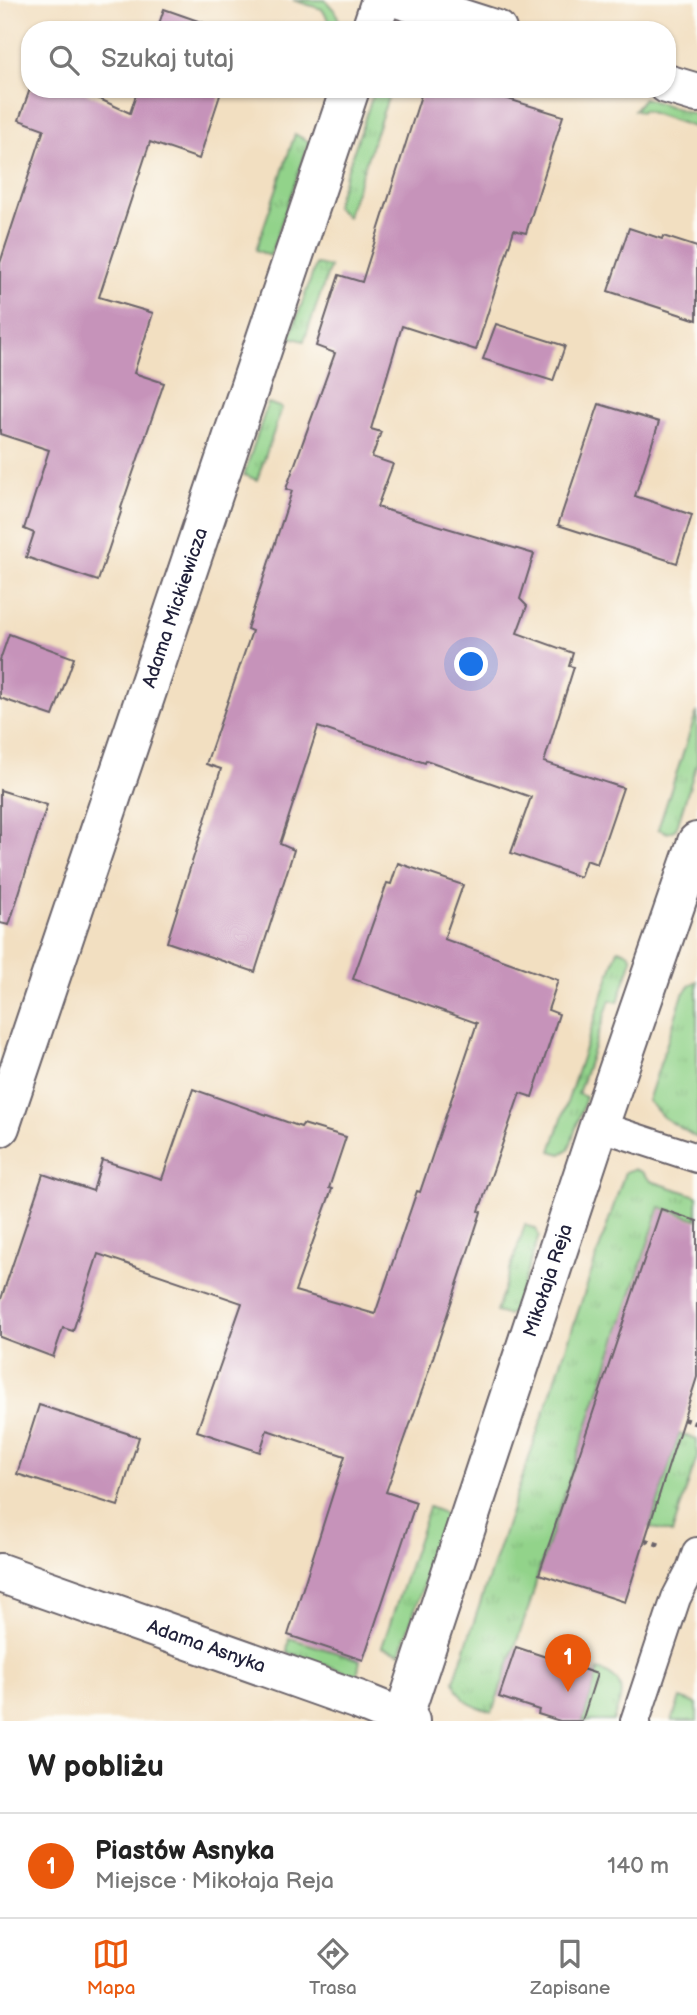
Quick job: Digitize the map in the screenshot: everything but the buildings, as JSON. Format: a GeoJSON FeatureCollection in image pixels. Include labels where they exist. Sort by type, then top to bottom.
{"type":"FeatureCollection","features":[{"type":"Feature","properties":{"kind":"street"},"geometry":{"type":"LineString","coordinates":[[374,21],[381,0]]}},
{"type":"Feature","properties":{"kind":"street"},"geometry":{"type":"LineString","coordinates":[[403,0],[469,21]]}},
{"type":"Feature","properties":{"kind":"street"},"geometry":{"type":"LineString","coordinates":[[676,86],[697,93]]}},
{"type":"Feature","properties":{"kind":"street","name":"Adama Mickiewicza"},"geometry":{"type":"LineString","coordinates":[[0,1127],[347,98]]}},
{"type":"Feature","properties":{"kind":"street","name":"Mikołaja Reja"},"geometry":{"type":"LineString","coordinates":[[405,1720],[599,1126],[683,930],[697,842]]}},
{"type":"Feature","properties":{"kind":"street","name":"Adama Asnyka"},"geometry":{"type":"LineString","coordinates":[[0,1573],[358,1700],[405,1720]]}},
{"type":"Feature","properties":{"kind":"lane"},"geometry":{"type":"LineString","coordinates":[[599,1126],[697,1158]]}},
{"type":"Feature","properties":{"kind":"lane"},"geometry":{"type":"LineString","coordinates":[[635,1721],[674,1605],[695,1564]]}},
{"type":"Feature","properties":{"kind":"path"},"geometry":{"type":"LineString","coordinates":[[683,1419],[697,1424]]}},
{"type":"Feature","properties":{"kind":"green space"},"geometry":{"type":"Polygon","coordinates":[[[293,0],[325,0],[336,12],[339,21],[329,21],[322,9],[293,0]]]}},
{"type":"Feature","properties":{"kind":"green space"},"geometry":{"type":"Polygon","coordinates":[[[372,98],[388,98],[347,217],[335,206],[372,98]]]}},
{"type":"Feature","properties":{"kind":"green space"},"geometry":{"type":"Polygon","coordinates":[[[644,98],[697,115],[697,128],[643,110],[634,110],[644,98]]]}},
{"type":"Feature","properties":{"kind":"green space"},"geometry":{"type":"Polygon","coordinates":[[[295,134],[309,142],[270,256],[256,250],[295,134]]]}},
{"type":"Feature","properties":{"kind":"green space"},"geometry":{"type":"Polygon","coordinates":[[[316,264],[330,267],[304,341],[290,337],[316,264]]]}},
{"type":"Feature","properties":{"kind":"green space"},"geometry":{"type":"Polygon","coordinates":[[[268,403],[282,408],[257,480],[244,475],[268,403]]]}},
{"type":"Feature","properties":{"kind":"green space"},"geometry":{"type":"Polygon","coordinates":[[[697,711],[697,763],[676,829],[668,833],[658,829],[697,711]]]}},
{"type":"Feature","properties":{"kind":"green space"},"geometry":{"type":"Polygon","coordinates":[[[618,949],[629,953],[632,959],[618,1002],[610,1000],[578,1094],[586,1097],[569,1149],[561,1154],[551,1151],[618,949]]]}},
{"type":"Feature","properties":{"kind":"green space"},"geometry":{"type":"Polygon","coordinates":[[[697,981],[697,1138],[663,1117],[648,1101],[683,994],[697,981]]]}},
{"type":"Feature","properties":{"kind":"green space"},"geometry":{"type":"Polygon","coordinates":[[[634,1169],[642,1172],[651,1181],[697,1196],[697,1219],[660,1207],[492,1712],[468,1702],[454,1681],[625,1172],[634,1169]]]}},
{"type":"Feature","properties":{"kind":"green space"},"geometry":{"type":"Polygon","coordinates":[[[525,1225],[536,1229],[539,1236],[514,1312],[507,1315],[496,1312],[525,1225]]]}},
{"type":"Feature","properties":{"kind":"green space"},"geometry":{"type":"Polygon","coordinates":[[[679,1433],[697,1440],[697,1457],[672,1533],[650,1527],[679,1433]]]}},
{"type":"Feature","properties":{"kind":"green space"},"geometry":{"type":"Polygon","coordinates":[[[429,1507],[442,1512],[446,1518],[400,1653],[382,1647],[429,1507]]]}},
{"type":"Feature","properties":{"kind":"green space"},"geometry":{"type":"Polygon","coordinates":[[[289,1638],[360,1660],[357,1676],[287,1652],[289,1638]]]}},
{"type":"Feature","properties":{"kind":"green space"},"geometry":{"type":"Polygon","coordinates":[[[598,1670],[615,1678],[619,1684],[619,1704],[613,1721],[583,1721],[598,1670]]]}},
{"type":"Feature","properties":{"kind":"green space"},"geometry":{"type":"Polygon","coordinates":[[[680,1698],[697,1704],[697,1721],[672,1721],[680,1698]]]}},
{"type":"Feature","properties":{"kind":"place","name":"Piastów Asnyka"},"geometry":{"type":"Point","coordinates":[568,1692]}}]}
